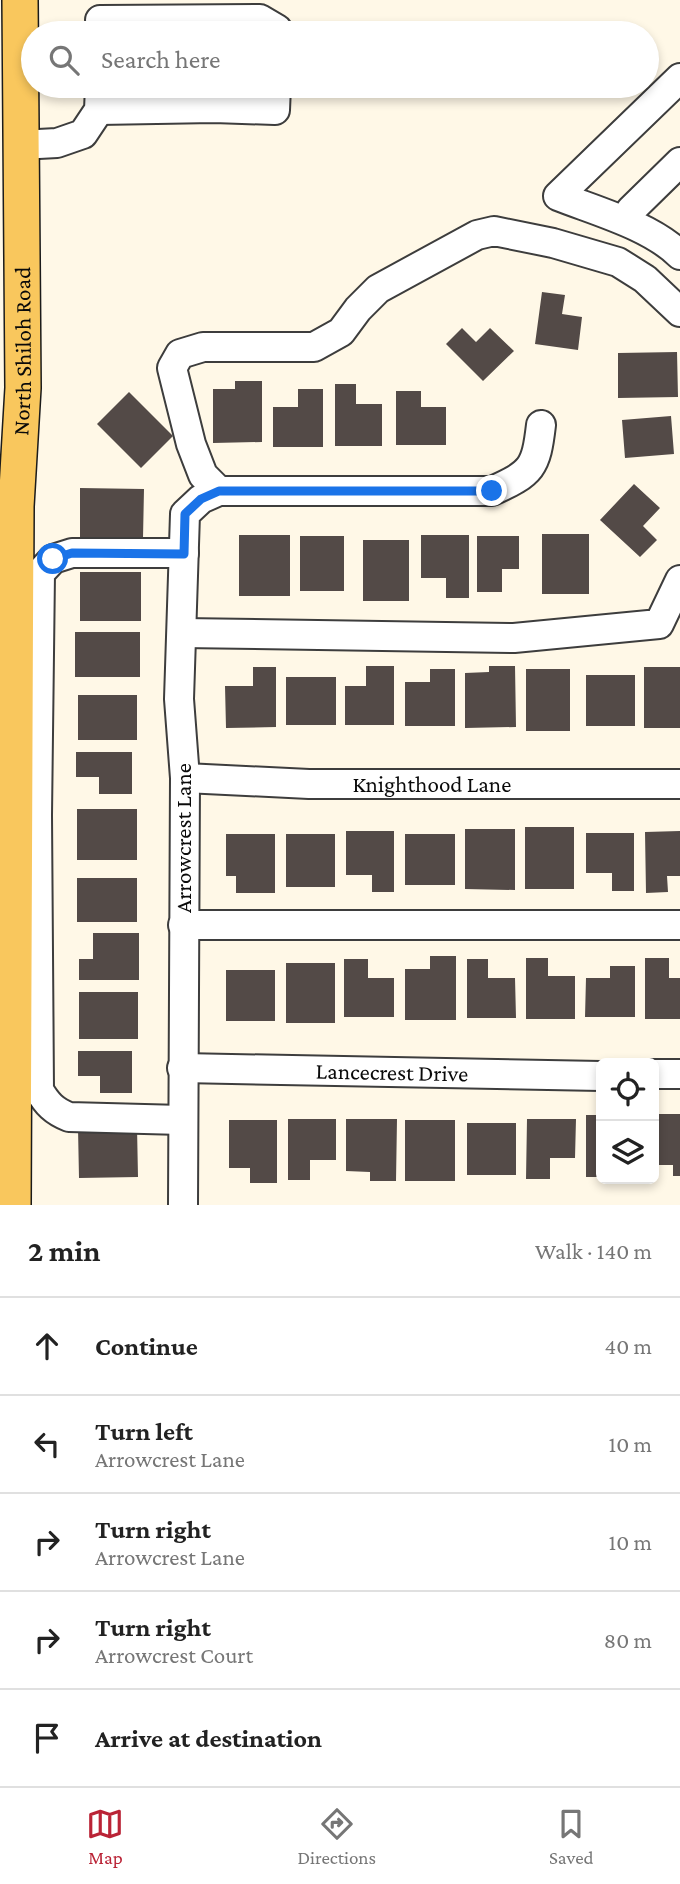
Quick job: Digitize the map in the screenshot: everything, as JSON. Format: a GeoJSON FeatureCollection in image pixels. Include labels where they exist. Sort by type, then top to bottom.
{"type":"FeatureCollection","features":[{"type":"Feature","properties":{"kind":"main road","name":"North Shiloh Road"},"geometry":{"type":"LineString","coordinates":[[13,1205],[8,666],[23,388],[10,145],[20,0]]}},
{"type":"Feature","properties":{"kind":"street"},"geometry":{"type":"LineString","coordinates":[[100,18],[133,21]]}},
{"type":"Feature","properties":{"kind":"street"},"geometry":{"type":"LineString","coordinates":[[183,21],[263,21]]}},
{"type":"Feature","properties":{"kind":"street"},"geometry":{"type":"LineString","coordinates":[[677,245],[558,196],[680,78]]}},
{"type":"Feature","properties":{"kind":"street"},"geometry":{"type":"LineString","coordinates":[[10,145],[57,143],[83,134],[99,98],[214,108],[275,110],[276,98]]}},
{"type":"Feature","properties":{"kind":"street"},"geometry":{"type":"LineString","coordinates":[[214,108],[231,98]]}},
{"type":"Feature","properties":{"kind":"street"},"geometry":{"type":"LineString","coordinates":[[631,210],[680,162]]}},
{"type":"Feature","properties":{"kind":"street"},"geometry":{"type":"LineString","coordinates":[[541,425],[537,457],[521,478],[492,491],[219,491],[203,475],[191,444],[172,368],[180,355],[203,347],[314,347],[341,332],[358,309],[378,289],[477,234],[494,231],[553,243],[618,262],[645,279],[680,312]]}},
{"type":"Feature","properties":{"kind":"street","name":"Arrowcrest Lane"},"geometry":{"type":"LineString","coordinates":[[183,1205],[185,778],[179,699],[185,514],[201,499],[219,491]]}},
{"type":"Feature","properties":{"kind":"street"},"geometry":{"type":"LineString","coordinates":[[182,1121],[69,1117],[57,1112],[45,1102],[39,1090],[37,815],[40,573],[53,559],[72,553],[184,554]]}},
{"type":"Feature","properties":{"kind":"street"},"geometry":{"type":"LineString","coordinates":[[181,633],[514,638],[669,627],[680,580]]}},
{"type":"Feature","properties":{"kind":"street","name":"Knighthood Lane"},"geometry":{"type":"LineString","coordinates":[[185,778],[309,784],[680,784]]}},
{"type":"Feature","properties":{"kind":"street"},"geometry":{"type":"LineString","coordinates":[[183,925],[680,925]]}},
{"type":"Feature","properties":{"kind":"street","name":"Lancecrest Drive"},"geometry":{"type":"LineString","coordinates":[[182,1068],[596,1076]]}},
{"type":"Feature","properties":{"kind":"street"},"geometry":{"type":"LineString","coordinates":[[659,1074],[680,1074]]}},
{"type":"Feature","properties":{"kind":"building"},"geometry":{"type":"Polygon","coordinates":[[[542,292],[565,295],[562,314],[582,317],[578,350],[535,344],[542,292]]]}},
{"type":"Feature","properties":{"kind":"building"},"geometry":{"type":"Polygon","coordinates":[[[462,328],[476,342],[490,328],[514,351],[483,381],[446,344],[462,328]]]}},
{"type":"Feature","properties":{"kind":"building"},"geometry":{"type":"Polygon","coordinates":[[[677,352],[678,397],[618,398],[618,353],[677,352]]]}},
{"type":"Feature","properties":{"kind":"building"},"geometry":{"type":"Polygon","coordinates":[[[235,381],[262,381],[262,442],[213,443],[213,389],[235,389],[235,381]]]}},
{"type":"Feature","properties":{"kind":"building"},"geometry":{"type":"Polygon","coordinates":[[[335,384],[356,384],[356,404],[382,404],[382,446],[335,446],[335,384]]]}},
{"type":"Feature","properties":{"kind":"building"},"geometry":{"type":"Polygon","coordinates":[[[298,389],[323,389],[323,447],[273,447],[273,407],[298,407],[298,389]]]}},
{"type":"Feature","properties":{"kind":"building"},"geometry":{"type":"Polygon","coordinates":[[[396,391],[421,391],[421,407],[446,407],[446,445],[396,445],[396,391]]]}},
{"type":"Feature","properties":{"kind":"building"},"geometry":{"type":"Polygon","coordinates":[[[129,392],[173,436],[141,468],[97,424],[129,392]]]}},
{"type":"Feature","properties":{"kind":"building"},"geometry":{"type":"Polygon","coordinates":[[[671,416],[674,454],[625,458],[622,420],[671,416]]]}},
{"type":"Feature","properties":{"kind":"building"},"geometry":{"type":"Polygon","coordinates":[[[634,484],[660,508],[643,526],[657,540],[640,557],[600,520],[634,484]]]}},
{"type":"Feature","properties":{"kind":"building"},"geometry":{"type":"Polygon","coordinates":[[[80,488],[144,489],[143,538],[80,538],[80,488]]]}},
{"type":"Feature","properties":{"kind":"building"},"geometry":{"type":"Polygon","coordinates":[[[542,534],[589,534],[589,594],[542,594],[542,534]]]}},
{"type":"Feature","properties":{"kind":"building"},"geometry":{"type":"Polygon","coordinates":[[[239,535],[290,535],[290,596],[239,596],[239,535]]]}},
{"type":"Feature","properties":{"kind":"building"},"geometry":{"type":"Polygon","coordinates":[[[421,535],[469,535],[469,598],[446,598],[446,578],[421,578],[421,535]]]}},
{"type":"Feature","properties":{"kind":"building"},"geometry":{"type":"Polygon","coordinates":[[[300,536],[344,536],[344,591],[300,591],[300,536]]]}},
{"type":"Feature","properties":{"kind":"building"},"geometry":{"type":"Polygon","coordinates":[[[477,536],[519,536],[519,569],[502,569],[502,592],[477,592],[477,536]]]}},
{"type":"Feature","properties":{"kind":"building"},"geometry":{"type":"Polygon","coordinates":[[[363,540],[409,540],[409,601],[363,601],[363,540]]]}},
{"type":"Feature","properties":{"kind":"building"},"geometry":{"type":"Polygon","coordinates":[[[80,572],[141,572],[141,621],[80,621],[80,572]]]}},
{"type":"Feature","properties":{"kind":"building"},"geometry":{"type":"Polygon","coordinates":[[[75,632],[140,632],[140,677],[75,677],[75,632]]]}},
{"type":"Feature","properties":{"kind":"building"},"geometry":{"type":"Polygon","coordinates":[[[366,666],[394,666],[394,725],[345,725],[345,686],[366,686],[366,666]]]}},
{"type":"Feature","properties":{"kind":"building"},"geometry":{"type":"Polygon","coordinates":[[[489,666],[515,666],[516,727],[465,728],[465,673],[489,672],[489,666]]]}},
{"type":"Feature","properties":{"kind":"building"},"geometry":{"type":"Polygon","coordinates":[[[253,667],[276,667],[276,727],[226,728],[225,686],[253,686],[253,667]]]}},
{"type":"Feature","properties":{"kind":"building"},"geometry":{"type":"Polygon","coordinates":[[[644,667],[680,667],[680,728],[644,728],[644,667]]]}},
{"type":"Feature","properties":{"kind":"building"},"geometry":{"type":"Polygon","coordinates":[[[430,669],[455,669],[455,726],[405,726],[405,682],[430,682],[430,669]]]}},
{"type":"Feature","properties":{"kind":"building"},"geometry":{"type":"Polygon","coordinates":[[[526,669],[570,669],[570,731],[526,731],[526,669]]]}},
{"type":"Feature","properties":{"kind":"building"},"geometry":{"type":"Polygon","coordinates":[[[586,675],[635,675],[635,726],[586,726],[586,675]]]}},
{"type":"Feature","properties":{"kind":"building"},"geometry":{"type":"Polygon","coordinates":[[[286,677],[336,677],[336,725],[286,725],[286,677]]]}},
{"type":"Feature","properties":{"kind":"building"},"geometry":{"type":"Polygon","coordinates":[[[78,695],[137,695],[137,740],[78,740],[78,695]]]}},
{"type":"Feature","properties":{"kind":"building"},"geometry":{"type":"Polygon","coordinates":[[[76,752],[132,752],[132,794],[99,794],[99,777],[76,777],[76,752]]]}},
{"type":"Feature","properties":{"kind":"building"},"geometry":{"type":"Polygon","coordinates":[[[77,809],[137,809],[137,860],[77,860],[77,809]]]}},
{"type":"Feature","properties":{"kind":"building"},"geometry":{"type":"Polygon","coordinates":[[[525,827],[574,827],[574,889],[525,889],[525,827]]]}},
{"type":"Feature","properties":{"kind":"building"},"geometry":{"type":"Polygon","coordinates":[[[465,829],[515,829],[515,890],[465,889],[465,829]]]}},
{"type":"Feature","properties":{"kind":"building"},"geometry":{"type":"Polygon","coordinates":[[[346,831],[394,831],[394,892],[372,892],[372,875],[346,875],[346,831]]]}},
{"type":"Feature","properties":{"kind":"building"},"geometry":{"type":"Polygon","coordinates":[[[680,831],[680,876],[667,876],[668,892],[646,893],[645,832],[680,831]]]}},
{"type":"Feature","properties":{"kind":"building"},"geometry":{"type":"Polygon","coordinates":[[[586,833],[634,833],[634,891],[612,891],[612,873],[586,873],[586,833]]]}},
{"type":"Feature","properties":{"kind":"building"},"geometry":{"type":"Polygon","coordinates":[[[226,834],[275,834],[275,893],[236,893],[236,876],[226,876],[226,834]]]}},
{"type":"Feature","properties":{"kind":"building"},"geometry":{"type":"Polygon","coordinates":[[[286,834],[335,834],[335,887],[286,887],[286,834]]]}},
{"type":"Feature","properties":{"kind":"building"},"geometry":{"type":"Polygon","coordinates":[[[405,834],[455,834],[455,885],[405,885],[405,834]]]}},
{"type":"Feature","properties":{"kind":"building"},"geometry":{"type":"Polygon","coordinates":[[[77,878],[137,878],[137,922],[77,922],[77,878]]]}},
{"type":"Feature","properties":{"kind":"building"},"geometry":{"type":"Polygon","coordinates":[[[93,933],[139,933],[139,980],[79,980],[79,959],[93,959],[93,933]]]}},
{"type":"Feature","properties":{"kind":"building"},"geometry":{"type":"Polygon","coordinates":[[[430,956],[456,956],[456,1020],[405,1020],[405,969],[430,969],[430,956]]]}},
{"type":"Feature","properties":{"kind":"building"},"geometry":{"type":"Polygon","coordinates":[[[526,958],[548,958],[548,976],[575,976],[575,1019],[526,1019],[526,958]]]}},
{"type":"Feature","properties":{"kind":"building"},"geometry":{"type":"Polygon","coordinates":[[[645,958],[669,958],[669,978],[680,978],[680,1019],[645,1019],[645,958]]]}},
{"type":"Feature","properties":{"kind":"building"},"geometry":{"type":"Polygon","coordinates":[[[344,959],[368,959],[368,978],[394,978],[394,1017],[344,1017],[344,959]]]}},
{"type":"Feature","properties":{"kind":"building"},"geometry":{"type":"Polygon","coordinates":[[[467,959],[488,959],[488,978],[515,978],[516,1018],[467,1018],[467,959]]]}},
{"type":"Feature","properties":{"kind":"building"},"geometry":{"type":"Polygon","coordinates":[[[286,963],[335,963],[335,1023],[286,1023],[286,963]]]}},
{"type":"Feature","properties":{"kind":"building"},"geometry":{"type":"Polygon","coordinates":[[[610,966],[635,966],[635,1017],[585,1017],[586,978],[610,978],[610,966]]]}},
{"type":"Feature","properties":{"kind":"building"},"geometry":{"type":"Polygon","coordinates":[[[226,970],[275,970],[275,1021],[226,1021],[226,970]]]}},
{"type":"Feature","properties":{"kind":"building"},"geometry":{"type":"Polygon","coordinates":[[[79,992],[138,992],[138,1039],[79,1039],[79,992]]]}},
{"type":"Feature","properties":{"kind":"building"},"geometry":{"type":"Polygon","coordinates":[[[78,1051],[132,1051],[132,1093],[100,1093],[100,1076],[78,1076],[78,1051]]]}},
{"type":"Feature","properties":{"kind":"building"},"geometry":{"type":"Polygon","coordinates":[[[659,1114],[680,1114],[680,1176],[673,1176],[673,1165],[659,1165],[659,1114]]]}},
{"type":"Feature","properties":{"kind":"building"},"geometry":{"type":"Polygon","coordinates":[[[586,1115],[596,1115],[596,1177],[586,1177],[586,1115]]]}},
{"type":"Feature","properties":{"kind":"building"},"geometry":{"type":"Polygon","coordinates":[[[288,1119],[336,1119],[336,1160],[310,1160],[310,1180],[288,1180],[288,1119]]]}},
{"type":"Feature","properties":{"kind":"building"},"geometry":{"type":"Polygon","coordinates":[[[346,1119],[397,1119],[396,1181],[370,1181],[370,1172],[346,1171],[346,1119]]]}},
{"type":"Feature","properties":{"kind":"building"},"geometry":{"type":"Polygon","coordinates":[[[527,1119],[576,1119],[575,1158],[550,1158],[550,1179],[526,1179],[527,1119]]]}},
{"type":"Feature","properties":{"kind":"building"},"geometry":{"type":"Polygon","coordinates":[[[229,1120],[277,1120],[277,1183],[250,1183],[250,1168],[229,1168],[229,1120]]]}},
{"type":"Feature","properties":{"kind":"building"},"geometry":{"type":"Polygon","coordinates":[[[405,1120],[455,1120],[455,1181],[405,1181],[405,1120]]]}},
{"type":"Feature","properties":{"kind":"building"},"geometry":{"type":"Polygon","coordinates":[[[467,1123],[516,1123],[516,1175],[467,1175],[467,1123]]]}},
{"type":"Feature","properties":{"kind":"building"},"geometry":{"type":"Polygon","coordinates":[[[137,1127],[138,1177],[79,1178],[78,1128],[137,1127]]]}},
{"type":"Feature","properties":{"kind":"route"},"geometry":{"type":"LineString","coordinates":[[53,559],[72,553],[184,554],[185,514],[201,499],[219,491],[492,491]]}}]}
